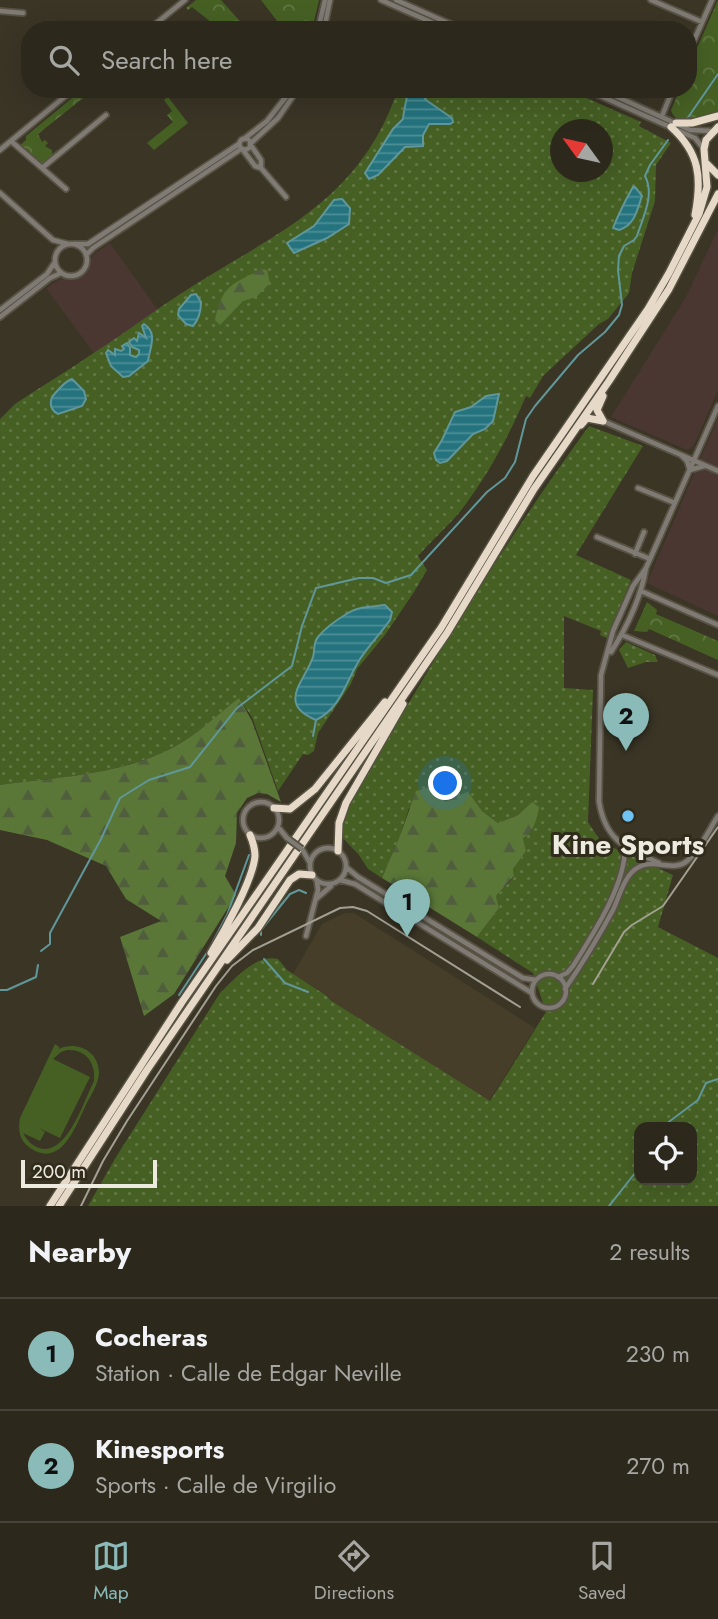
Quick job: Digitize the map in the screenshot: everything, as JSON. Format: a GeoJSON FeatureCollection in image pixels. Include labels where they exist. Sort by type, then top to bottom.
{"type":"FeatureCollection","features":[{"type":"Feature","properties":{"kind":"highway"},"geometry":{"type":"LineString","coordinates":[[673,125],[718,116]]}},
{"type":"Feature","properties":{"kind":"highway"},"geometry":{"type":"LineString","coordinates":[[673,125],[684,138],[696,163],[699,185],[693,224]]}},
{"type":"Feature","properties":{"kind":"highway"},"geometry":{"type":"LineString","coordinates":[[59,1206],[405,686],[533,476],[648,309],[669,273],[705,198],[707,163],[704,149],[715,129]]}},
{"type":"Feature","properties":{"kind":"highway"},"geometry":{"type":"LineString","coordinates":[[707,163],[718,176]]}},
{"type":"Feature","properties":{"kind":"highway"},"geometry":{"type":"LineString","coordinates":[[182,1002],[471,594],[534,489],[669,289],[718,194]]}},
{"type":"Feature","properties":{"kind":"highway"},"geometry":{"type":"LineString","coordinates":[[603,421],[597,410],[609,381]]}},
{"type":"Feature","properties":{"kind":"highway"},"geometry":{"type":"LineString","coordinates":[[578,427],[587,418],[603,421]]}},
{"type":"Feature","properties":{"kind":"highway"},"geometry":{"type":"LineString","coordinates":[[274,808],[290,809],[309,795],[405,686]]}},
{"type":"Feature","properties":{"kind":"highway"},"geometry":{"type":"LineString","coordinates":[[338,851],[339,823],[346,803],[409,696],[405,686]]}},
{"type":"Feature","properties":{"kind":"highway"},"geometry":{"type":"LineString","coordinates":[[50,1206],[182,1002],[223,933],[254,861],[254,845],[250,835]]}},
{"type":"Feature","properties":{"kind":"highway"},"geometry":{"type":"LineString","coordinates":[[210,979],[258,928],[290,880],[299,874],[314,878]]}},
{"type":"Feature","properties":{"kind":"street"},"geometry":{"type":"LineString","coordinates":[[159,21],[185,0]]}},
{"type":"Feature","properties":{"kind":"street"},"geometry":{"type":"LineString","coordinates":[[320,21],[325,0]]}},
{"type":"Feature","properties":{"kind":"street"},"geometry":{"type":"LineString","coordinates":[[326,21],[330,0]]}},
{"type":"Feature","properties":{"kind":"street"},"geometry":{"type":"LineString","coordinates":[[381,0],[429,21]]}},
{"type":"Feature","properties":{"kind":"street"},"geometry":{"type":"LineString","coordinates":[[396,0],[444,21]]}},
{"type":"Feature","properties":{"kind":"street"},"geometry":{"type":"LineString","coordinates":[[651,0],[702,22]]}},
{"type":"Feature","properties":{"kind":"street"},"geometry":{"type":"LineString","coordinates":[[697,33],[712,0]]}},
{"type":"Feature","properties":{"kind":"street"},"geometry":{"type":"LineString","coordinates":[[0,11],[23,13]]}},
{"type":"Feature","properties":{"kind":"street"},"geometry":{"type":"LineString","coordinates":[[0,150],[63,98]]}},
{"type":"Feature","properties":{"kind":"street"},"geometry":{"type":"LineString","coordinates":[[86,255],[241,148],[244,139],[267,121],[285,98]]}},
{"type":"Feature","properties":{"kind":"street"},"geometry":{"type":"LineString","coordinates":[[0,193],[53,240],[68,244],[88,244],[241,148],[247,149],[278,118],[292,98]]}},
{"type":"Feature","properties":{"kind":"street"},"geometry":{"type":"LineString","coordinates":[[607,98],[696,132],[715,129]]}},
{"type":"Feature","properties":{"kind":"street"},"geometry":{"type":"LineString","coordinates":[[621,98],[662,116],[695,138],[704,149]]}},
{"type":"Feature","properties":{"kind":"street"},"geometry":{"type":"LineString","coordinates":[[662,116],[669,98]]}},
{"type":"Feature","properties":{"kind":"street"},"geometry":{"type":"LineString","coordinates":[[42,169],[106,115]]}},
{"type":"Feature","properties":{"kind":"street"},"geometry":{"type":"LineString","coordinates":[[244,139],[249,141],[261,160],[261,168]]}},
{"type":"Feature","properties":{"kind":"street"},"geometry":{"type":"LineString","coordinates":[[11,141],[66,189]]}},
{"type":"Feature","properties":{"kind":"street"},"geometry":{"type":"LineString","coordinates":[[241,148],[286,197]]}},
{"type":"Feature","properties":{"kind":"street"},"geometry":{"type":"LineString","coordinates":[[53,240],[56,255]]}},
{"type":"Feature","properties":{"kind":"street"},"geometry":{"type":"LineString","coordinates":[[0,310],[47,274],[59,249],[68,244]]}},
{"type":"Feature","properties":{"kind":"street"},"geometry":{"type":"LineString","coordinates":[[0,317],[50,278],[61,273],[71,276],[80,273],[86,265],[86,255],[83,249],[74,244]]}},
{"type":"Feature","properties":{"kind":"street"},"geometry":{"type":"LineString","coordinates":[[55,262],[61,273]]}},
{"type":"Feature","properties":{"kind":"street"},"geometry":{"type":"LineString","coordinates":[[607,658],[622,635],[641,591],[646,568],[718,406]]}},
{"type":"Feature","properties":{"kind":"street"},"geometry":{"type":"LineString","coordinates":[[603,421],[718,471]]}},
{"type":"Feature","properties":{"kind":"street"},"geometry":{"type":"LineString","coordinates":[[680,455],[687,461],[690,470]]}},
{"type":"Feature","properties":{"kind":"street"},"geometry":{"type":"LineString","coordinates":[[690,470],[699,466],[707,467]]}},
{"type":"Feature","properties":{"kind":"street"},"geometry":{"type":"LineString","coordinates":[[640,490],[675,503]]}},
{"type":"Feature","properties":{"kind":"street"},"geometry":{"type":"LineString","coordinates":[[635,554],[644,532]]}},
{"type":"Feature","properties":{"kind":"street"},"geometry":{"type":"LineString","coordinates":[[597,537],[650,559]]}},
{"type":"Feature","properties":{"kind":"street"},"geometry":{"type":"LineString","coordinates":[[646,568],[633,586],[613,631],[600,689],[599,801],[608,830],[625,847],[659,863],[678,866],[687,862],[718,817]]}},
{"type":"Feature","properties":{"kind":"street"},"geometry":{"type":"LineString","coordinates":[[641,591],[718,625]]}},
{"type":"Feature","properties":{"kind":"street"},"geometry":{"type":"LineString","coordinates":[[622,635],[718,675]]}},
{"type":"Feature","properties":{"kind":"street"},"geometry":{"type":"LineString","coordinates":[[260,802],[267,803],[279,817],[278,827],[273,834],[262,838],[250,835],[243,823],[244,814],[249,807],[260,802]]}},
{"type":"Feature","properties":{"kind":"street"},"geometry":{"type":"LineString","coordinates":[[278,827],[302,849],[314,878],[316,900],[306,936]]}},
{"type":"Feature","properties":{"kind":"street"},"geometry":{"type":"LineString","coordinates":[[273,834],[287,838]]}},
{"type":"Feature","properties":{"kind":"street"},"geometry":{"type":"LineString","coordinates":[[532,993],[536,981],[544,975],[558,977],[573,966],[608,905],[624,866],[625,847]]}},
{"type":"Feature","properties":{"kind":"street"},"geometry":{"type":"LineString","coordinates":[[302,849],[317,852],[327,848],[338,851],[344,858],[346,867],[340,880],[316,900]]}},
{"type":"Feature","properties":{"kind":"street"},"geometry":{"type":"LineString","coordinates":[[310,863],[317,852]]}},
{"type":"Feature","properties":{"kind":"street"},"geometry":{"type":"LineString","coordinates":[[340,880],[355,884],[532,993],[541,1005],[550,1007],[560,1003],[565,989],[601,932],[629,875],[637,867],[659,863]]}},
{"type":"Feature","properties":{"kind":"street"},"geometry":{"type":"LineString","coordinates":[[346,867],[523,978],[536,981]]}},
{"type":"Feature","properties":{"kind":"street"},"geometry":{"type":"LineString","coordinates":[[314,878],[332,884]]}},
{"type":"Feature","properties":{"kind":"street"},"geometry":{"type":"LineString","coordinates":[[558,977],[565,989]]}},
{"type":"Feature","properties":{"kind":"shaded area"},"geometry":{"type":"Polygon","coordinates":[[[718,229],[718,390],[693,447],[687,450],[611,417],[686,297],[718,229]]]}},
{"type":"Feature","properties":{"kind":"shaded area"},"geometry":{"type":"Polygon","coordinates":[[[110,243],[158,310],[94,353],[46,288],[62,278],[82,275],[94,254],[110,243]]]}},
{"type":"Feature","properties":{"kind":"shaded area"},"geometry":{"type":"Polygon","coordinates":[[[718,418],[718,616],[647,583],[718,418]]]}},
{"type":"Feature","properties":{"kind":"shaded area"},"geometry":{"type":"Polygon","coordinates":[[[345,913],[354,913],[535,1028],[489,1101],[293,974],[322,924],[345,913]]]}},
{"type":"Feature","properties":{"kind":"green space"},"geometry":{"type":"Polygon","coordinates":[[[196,0],[221,0],[240,21],[210,21],[192,7],[188,10],[186,8],[196,0]]]}},
{"type":"Feature","properties":{"kind":"green space"},"geometry":{"type":"Polygon","coordinates":[[[261,0],[319,0],[314,21],[277,21],[261,0]]]}},
{"type":"Feature","properties":{"kind":"green space"},"geometry":{"type":"Polygon","coordinates":[[[718,0],[718,113],[698,120],[679,120],[671,110],[676,98],[697,98],[697,48],[718,0]]]}},
{"type":"Feature","properties":{"kind":"green space"},"geometry":{"type":"Polygon","coordinates":[[[72,98],[83,98],[38,134],[42,142],[45,140],[48,143],[45,146],[52,150],[52,154],[59,149],[62,152],[44,167],[19,146],[26,140],[26,136],[72,98]]]}},
{"type":"Feature","properties":{"kind":"green space"},"geometry":{"type":"Polygon","coordinates":[[[169,98],[188,123],[154,150],[147,143],[173,122],[167,115],[172,111],[164,100],[169,98]]]}},
{"type":"Feature","properties":{"kind":"green space"},"geometry":{"type":"Polygon","coordinates":[[[394,98],[586,98],[641,122],[639,126],[671,143],[656,165],[655,201],[632,273],[629,293],[608,319],[599,324],[543,376],[530,398],[526,396],[479,485],[459,513],[418,556],[427,570],[414,592],[385,635],[357,669],[351,684],[318,733],[314,751],[308,755],[303,754],[278,791],[252,717],[239,699],[191,737],[133,764],[89,774],[0,785],[0,419],[15,404],[176,297],[284,230],[339,186],[362,159],[382,127],[394,98]]]}},
{"type":"Feature","properties":{"kind":"green space"},"geometry":{"type":"Polygon","coordinates":[[[262,269],[267,270],[270,283],[256,297],[243,301],[220,325],[215,320],[225,292],[236,282],[262,269]]]}},
{"type":"Feature","properties":{"kind":"green space"},"geometry":{"type":"Polygon","coordinates":[[[589,426],[643,446],[576,555],[631,580],[607,638],[600,635],[601,631],[564,616],[564,688],[593,690],[588,822],[601,842],[673,875],[658,927],[718,958],[718,1206],[88,1206],[220,993],[246,969],[261,960],[278,959],[287,970],[330,1000],[490,1101],[546,1012],[533,973],[477,937],[499,908],[496,896],[514,877],[513,869],[526,851],[523,838],[532,802],[518,815],[498,823],[482,811],[468,793],[446,802],[409,808],[382,878],[368,869],[341,836],[345,814],[496,561],[589,426]]]}},
{"type":"Feature","properties":{"kind":"green space"},"geometry":{"type":"Polygon","coordinates":[[[647,602],[657,610],[656,614],[718,641],[718,660],[649,629],[647,632],[634,631],[647,602]]]}},
{"type":"Feature","properties":{"kind":"green space"},"geometry":{"type":"Polygon","coordinates":[[[626,642],[655,655],[658,662],[646,662],[628,668],[619,650],[626,642]]]}},
{"type":"Feature","properties":{"kind":"green space"},"geometry":{"type":"Polygon","coordinates":[[[239,698],[252,721],[281,802],[267,794],[258,793],[247,798],[237,813],[236,843],[225,876],[236,895],[174,994],[144,1016],[120,937],[161,921],[126,899],[106,866],[47,840],[0,830],[0,785],[133,764],[191,737],[239,698]]]}},
{"type":"Feature","properties":{"kind":"green space"},"geometry":{"type":"Polygon","coordinates":[[[444,783],[444,802],[468,792],[482,811],[498,823],[518,815],[532,802],[539,807],[532,828],[523,838],[526,851],[513,869],[514,876],[496,896],[499,908],[477,937],[382,878],[416,791],[444,783]]]}},
{"type":"Feature","properties":{"kind":"green space"},"geometry":{"type":"Polygon","coordinates":[[[55,1044],[59,1049],[72,1046],[85,1049],[95,1058],[98,1064],[98,1081],[71,1135],[58,1150],[40,1153],[29,1147],[20,1134],[20,1118],[55,1044]],[[74,1050],[61,1052],[53,1059],[90,1077],[60,1138],[39,1128],[45,1132],[40,1141],[23,1133],[39,1148],[58,1144],[66,1136],[94,1081],[93,1068],[88,1058],[74,1050]]]}},
{"type":"Feature","properties":{"kind":"water"},"geometry":{"type":"Polygon","coordinates":[[[406,98],[425,98],[452,118],[453,122],[429,124],[423,135],[423,146],[405,147],[378,175],[369,179],[365,173],[393,129],[403,119],[406,98]]]}},
{"type":"Feature","properties":{"kind":"water"},"geometry":{"type":"Polygon","coordinates":[[[633,187],[642,196],[635,216],[624,228],[613,228],[622,207],[633,187]]]}},
{"type":"Feature","properties":{"kind":"water"},"geometry":{"type":"Polygon","coordinates":[[[342,199],[350,208],[349,224],[327,238],[294,253],[287,243],[314,226],[334,200],[342,199]]]}},
{"type":"Feature","properties":{"kind":"water"},"geometry":{"type":"Polygon","coordinates":[[[196,294],[201,305],[193,326],[186,324],[178,315],[179,309],[191,295],[196,294]]]}},
{"type":"Feature","properties":{"kind":"water"},"geometry":{"type":"Polygon","coordinates":[[[144,324],[152,336],[148,361],[129,376],[123,377],[111,366],[106,353],[108,350],[115,355],[115,349],[121,351],[124,349],[122,346],[127,343],[130,355],[136,357],[139,350],[129,342],[134,338],[137,341],[139,333],[146,338],[142,326],[144,324]]]}},
{"type":"Feature","properties":{"kind":"water"},"geometry":{"type":"Polygon","coordinates":[[[72,379],[84,391],[86,399],[82,406],[58,414],[51,407],[52,397],[72,379]]]}},
{"type":"Feature","properties":{"kind":"water"},"geometry":{"type":"Polygon","coordinates":[[[499,394],[493,421],[485,429],[473,434],[447,461],[440,463],[436,460],[434,453],[455,412],[471,407],[486,396],[499,394]]]}},
{"type":"Feature","properties":{"kind":"water"},"geometry":{"type":"Polygon","coordinates":[[[385,605],[392,612],[390,620],[360,659],[337,701],[316,720],[304,714],[295,699],[296,692],[313,657],[318,637],[352,611],[385,605]]]}},
{"type":"Feature","properties":{"kind":"waterway"},"geometry":{"type":"LineString","coordinates":[[689,116],[718,74]]}},
{"type":"Feature","properties":{"kind":"waterway"},"geometry":{"type":"LineString","coordinates":[[41,951],[50,944],[50,933],[120,798],[149,780],[190,767],[237,708],[292,666],[302,626],[316,588],[359,578],[373,578],[386,583],[411,575],[487,492],[505,478],[515,462],[526,419],[535,406],[578,355],[605,332],[619,315],[622,305],[619,256],[624,246],[637,236],[649,191],[645,176],[668,140]]}},
{"type":"Feature","properties":{"kind":"waterway"},"geometry":{"type":"LineString","coordinates":[[313,736],[316,720]]}},
{"type":"Feature","properties":{"kind":"waterway"},"geometry":{"type":"LineString","coordinates":[[179,995],[208,951],[227,915],[249,855]]}},
{"type":"Feature","properties":{"kind":"waterway"},"geometry":{"type":"LineString","coordinates":[[261,935],[261,930],[290,894],[299,890],[306,893]]}},
{"type":"Feature","properties":{"kind":"waterway"},"geometry":{"type":"LineString","coordinates":[[264,959],[285,983],[308,992]]}},
{"type":"Feature","properties":{"kind":"waterway"},"geometry":{"type":"LineString","coordinates":[[0,990],[7,990],[36,977],[38,965]]}},
{"type":"Feature","properties":{"kind":"waterway"},"geometry":{"type":"LineString","coordinates":[[669,1122],[698,1100],[706,1083],[718,1079]]}},
{"type":"Feature","properties":{"kind":"waterway"},"geometry":{"type":"LineString","coordinates":[[609,1206],[634,1174]]}},
{"type":"Feature","properties":{"kind":"tram line"},"geometry":{"type":"LineString","coordinates":[[593,984],[624,932],[663,906],[718,827]]}},
{"type":"Feature","properties":{"kind":"tram line"},"geometry":{"type":"LineString","coordinates":[[81,1206],[127,1121],[232,966],[253,950],[340,908],[353,907],[367,911],[520,1007]]}},
{"type":"Feature","properties":{"kind":"place","name":"Kinesports"},"geometry":{"type":"Point","coordinates":[626,751]}},
{"type":"Feature","properties":{"kind":"place","name":"Kine Sports"},"geometry":{"type":"Point","coordinates":[628,816]}},
{"type":"Feature","properties":{"kind":"place","name":"Cocheras"},"geometry":{"type":"Point","coordinates":[407,937]}}]}
